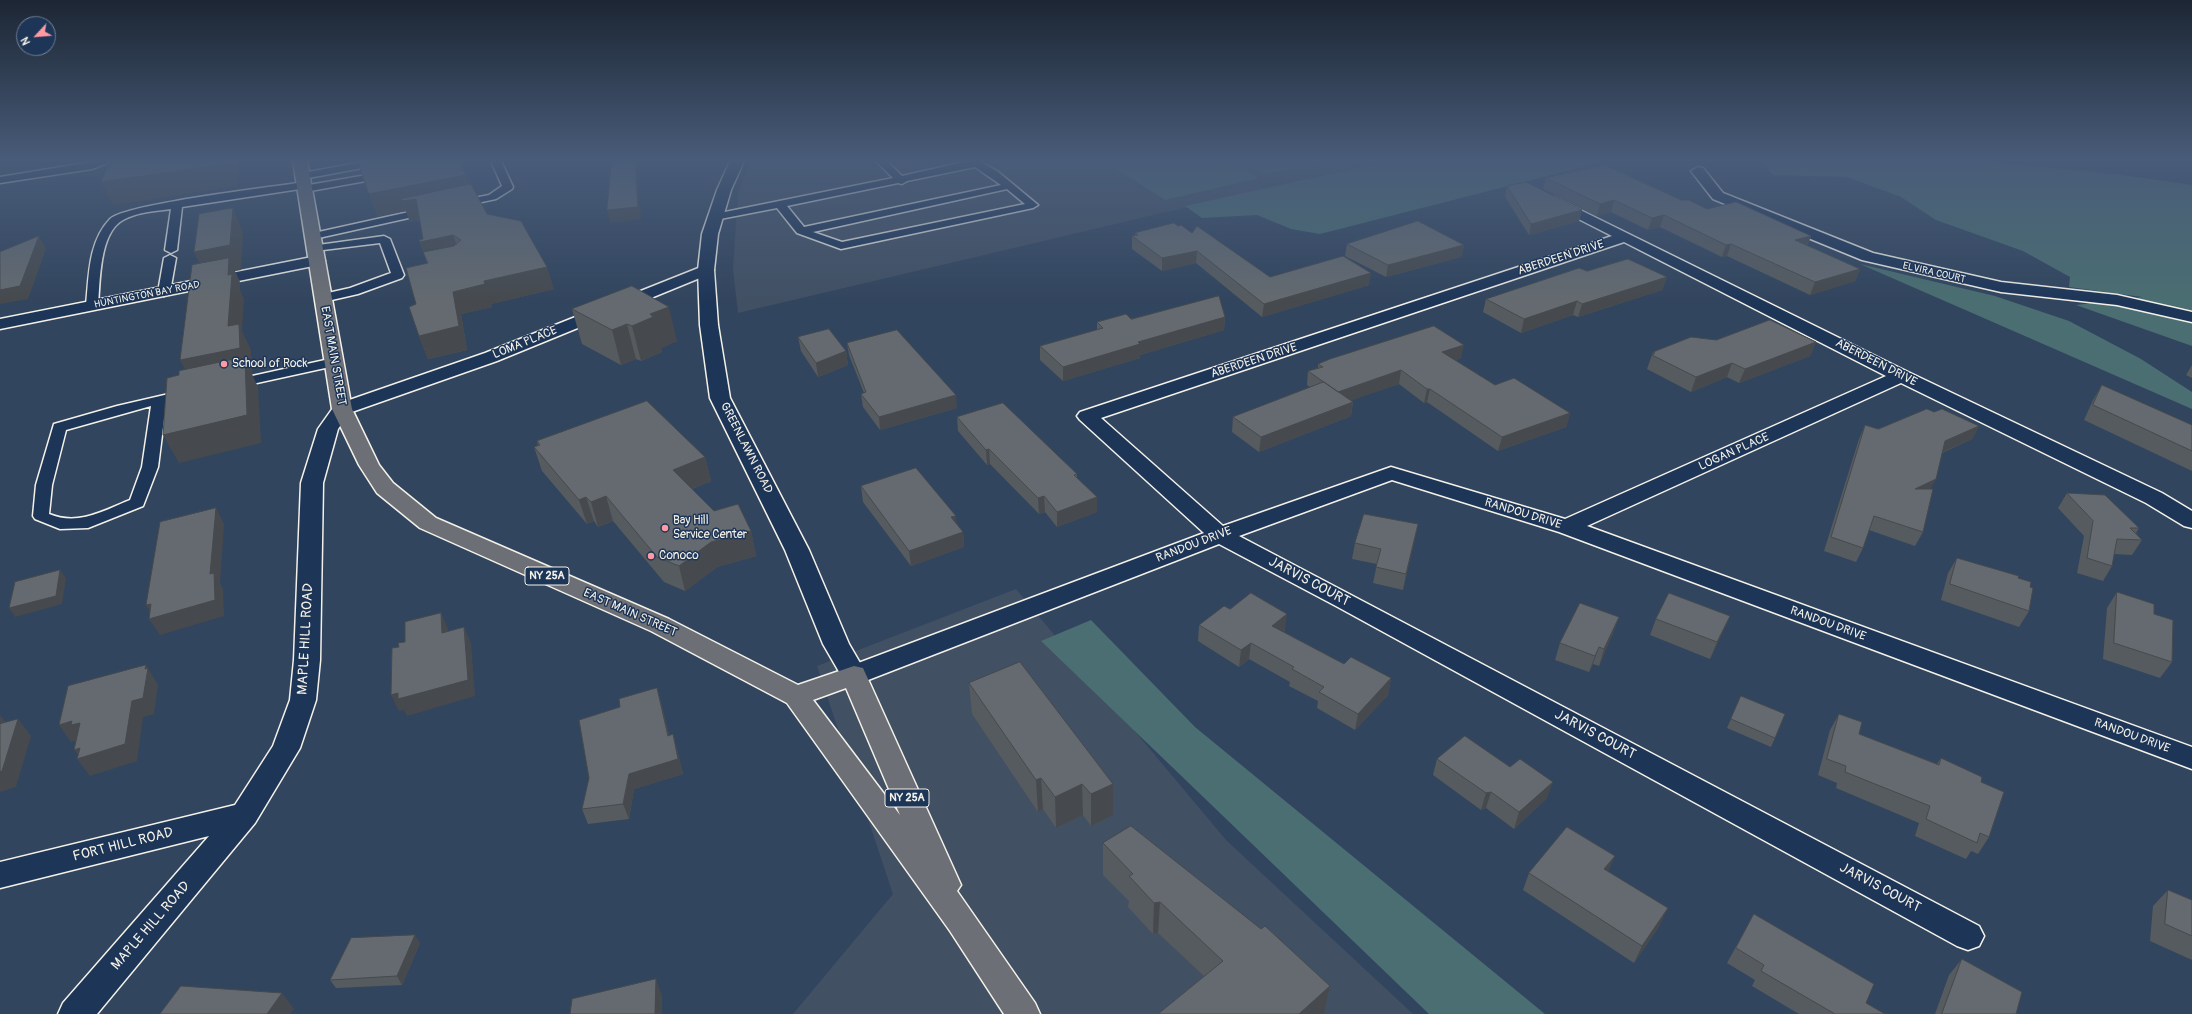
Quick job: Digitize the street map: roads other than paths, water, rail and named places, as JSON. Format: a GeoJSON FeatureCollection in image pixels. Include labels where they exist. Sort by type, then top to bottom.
{"type":"FeatureCollection","features":[{"type":"Feature","properties":{"kind":"main road","name":"EAST MAIN STREET"},"geometry":{"type":"LineString","coordinates":[[308,208],[342,409],[369,465],[385,488],[428,523],[660,625],[796,696],[961,921],[1023,1014]]}},
{"type":"Feature","properties":{"kind":"main road","name":"EAST MAIN STREET"},"geometry":{"type":"LineString","coordinates":[[854,675],[961,921]]}},
{"type":"Feature","properties":{"kind":"main road"},"geometry":{"type":"LineString","coordinates":[[796,696],[854,675]]}},
{"type":"Feature","properties":{"kind":"street","name":"GREENLAWN ROAD"},"geometry":{"type":"LineString","coordinates":[[718,208],[710,234],[706,270],[709,325],[720,398],[797,550],[836,644],[854,675]]}},
{"type":"Feature","properties":{"kind":"street"},"geometry":{"type":"LineString","coordinates":[[1568,208],[1625,237]]}},
{"type":"Feature","properties":{"kind":"street","name":"ELVIRA COURT"},"geometry":{"type":"LineString","coordinates":[[1748,208],[1868,257],[2001,287],[2117,300],[2192,318]]}},
{"type":"Feature","properties":{"kind":"street","name":"ABERDEEN DRIVE"},"geometry":{"type":"LineString","coordinates":[[1220,535],[1087,416],[1625,237],[1901,376],[2154,498],[2192,521]]}},
{"type":"Feature","properties":{"kind":"street","name":"HUNTINGTON BAY ROAD"},"geometry":{"type":"LineString","coordinates":[[0,324],[164,292],[315,248]]}},
{"type":"Feature","properties":{"kind":"street","name":"LOMA PLACE"},"geometry":{"type":"LineString","coordinates":[[342,409],[490,357],[706,270]]}},
{"type":"Feature","properties":{"kind":"street","name":"LOGAN PLACE"},"geometry":{"type":"LineString","coordinates":[[1567,527],[1901,376]]}},
{"type":"Feature","properties":{"kind":"street","name":"MAPLE HILL ROAD"},"geometry":{"type":"LineString","coordinates":[[75,1014],[245,815],[286,748],[303,700],[308,660],[312,483],[328,429],[342,409]]}},
{"type":"Feature","properties":{"kind":"street","name":"RANDOU DRIVE"},"geometry":{"type":"LineString","coordinates":[[854,675],[1220,535],[1391,473],[1567,527],[2192,758]]}},
{"type":"Feature","properties":{"kind":"street","name":"JARVIS COURT"},"geometry":{"type":"LineString","coordinates":[[1220,535],[1345,600],[1968,936]]}},
{"type":"Feature","properties":{"kind":"street","name":"FORT HILL ROAD"},"geometry":{"type":"LineString","coordinates":[[0,875],[245,815]]}},
{"type":"Feature","properties":{"kind":"lane"},"geometry":{"type":"LineString","coordinates":[[92,306],[97,257],[104,234],[114,221],[122,216],[154,208]]}},
{"type":"Feature","properties":{"kind":"lane"},"geometry":{"type":"LineString","coordinates":[[164,292],[171,254],[177,208]]}},
{"type":"Feature","properties":{"kind":"lane"},"geometry":{"type":"LineString","coordinates":[[315,248],[384,220],[440,208]]}},
{"type":"Feature","properties":{"kind":"lane"},"geometry":{"type":"LineString","coordinates":[[715,217],[763,208]]}},
{"type":"Feature","properties":{"kind":"lane"},"geometry":{"type":"LineString","coordinates":[[784,208],[801,231],[841,246],[1017,208]]}},
{"type":"Feature","properties":{"kind":"lane"},"geometry":{"type":"LineString","coordinates":[[801,231],[906,208]]}},
{"type":"Feature","properties":{"kind":"lane"},"geometry":{"type":"LineString","coordinates":[[315,248],[384,239],[398,275]]}},
{"type":"Feature","properties":{"kind":"lane"},"geometry":{"type":"LineString","coordinates":[[323,298],[354,291],[398,275],[412,272]]}},
{"type":"Feature","properties":{"kind":"lane"},"geometry":{"type":"LineString","coordinates":[[220,386],[334,362]]}},
{"type":"Feature","properties":{"kind":"lane"},"geometry":{"type":"LineString","coordinates":[[159,400],[150,467],[137,504],[88,523],[60,524],[40,516],[44,485],[58,427],[107,411],[159,400],[197,392]]}},
{"type":"Feature","properties":{"kind":"place","name":"School of Rock"},"geometry":{"type":"Point","coordinates":[224,364]}},
{"type":"Feature","properties":{"kind":"place","name":"Bay Hill Service Center"},"geometry":{"type":"Point","coordinates":[665,528]}},
{"type":"Feature","properties":{"kind":"place","name":"Conoco"},"geometry":{"type":"Point","coordinates":[651,556]}}]}
